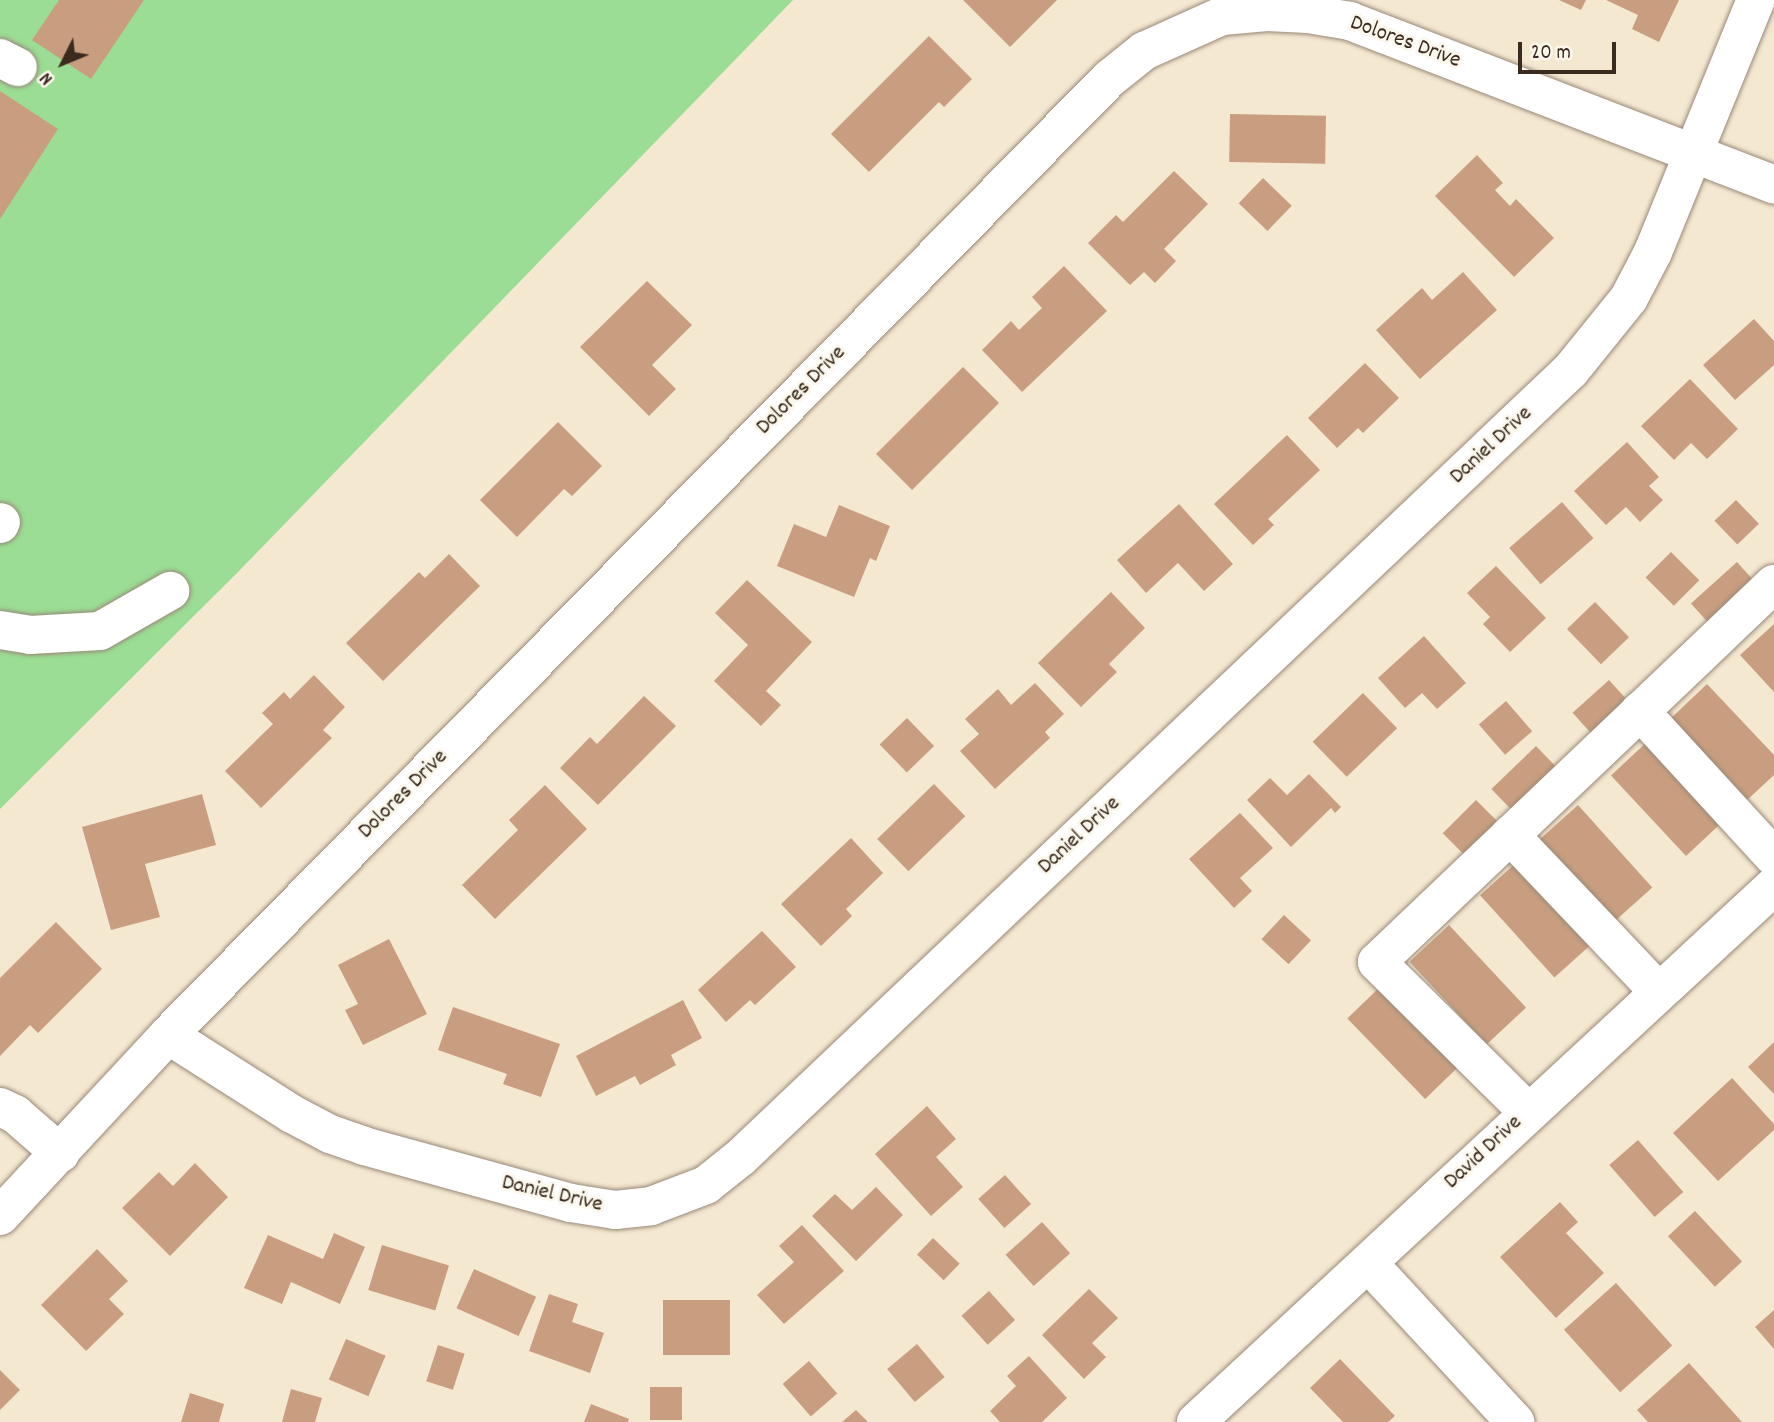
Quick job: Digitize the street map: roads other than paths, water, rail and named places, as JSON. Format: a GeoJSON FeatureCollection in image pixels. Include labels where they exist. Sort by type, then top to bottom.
{"type":"FeatureCollection","features":[{"type":"Feature","properties":{"kind":"street","name":"Daniel Drive"},"geometry":{"type":"LineString","coordinates":[[168,1035],[292,1114],[330,1134],[390,1153],[571,1203],[615,1210],[651,1206],[706,1185],[760,1139],[1570,370],[1629,298],[1653,252],[1756,0]]}},
{"type":"Feature","properties":{"kind":"street","name":"Dolores Drive"},"geometry":{"type":"LineString","coordinates":[[0,1216],[168,1035],[1110,79],[1144,51],[1222,16],[1267,12],[1350,21],[1774,185]]}},
{"type":"Feature","properties":{"kind":"street"},"geometry":{"type":"LineString","coordinates":[[1528,1112],[1377,962],[1773,587]]}},
{"type":"Feature","properties":{"kind":"street"},"geometry":{"type":"LineString","coordinates":[[0,630],[30,635],[100,631],[170,592]]}},
{"type":"Feature","properties":{"kind":"street"},"geometry":{"type":"LineString","coordinates":[[1640,712],[1774,857]]}},
{"type":"Feature","properties":{"kind":"street"},"geometry":{"type":"LineString","coordinates":[[1510,835],[1659,992]]}},
{"type":"Feature","properties":{"kind":"street","name":"David Drive"},"geometry":{"type":"LineString","coordinates":[[1196,1422],[1774,886]]}},
{"type":"Feature","properties":{"kind":"street"},"geometry":{"type":"LineString","coordinates":[[0,1107],[15,1114],[60,1153]]}},
{"type":"Feature","properties":{"kind":"street"},"geometry":{"type":"LineString","coordinates":[[1367,1264],[1515,1422]]}}]}
